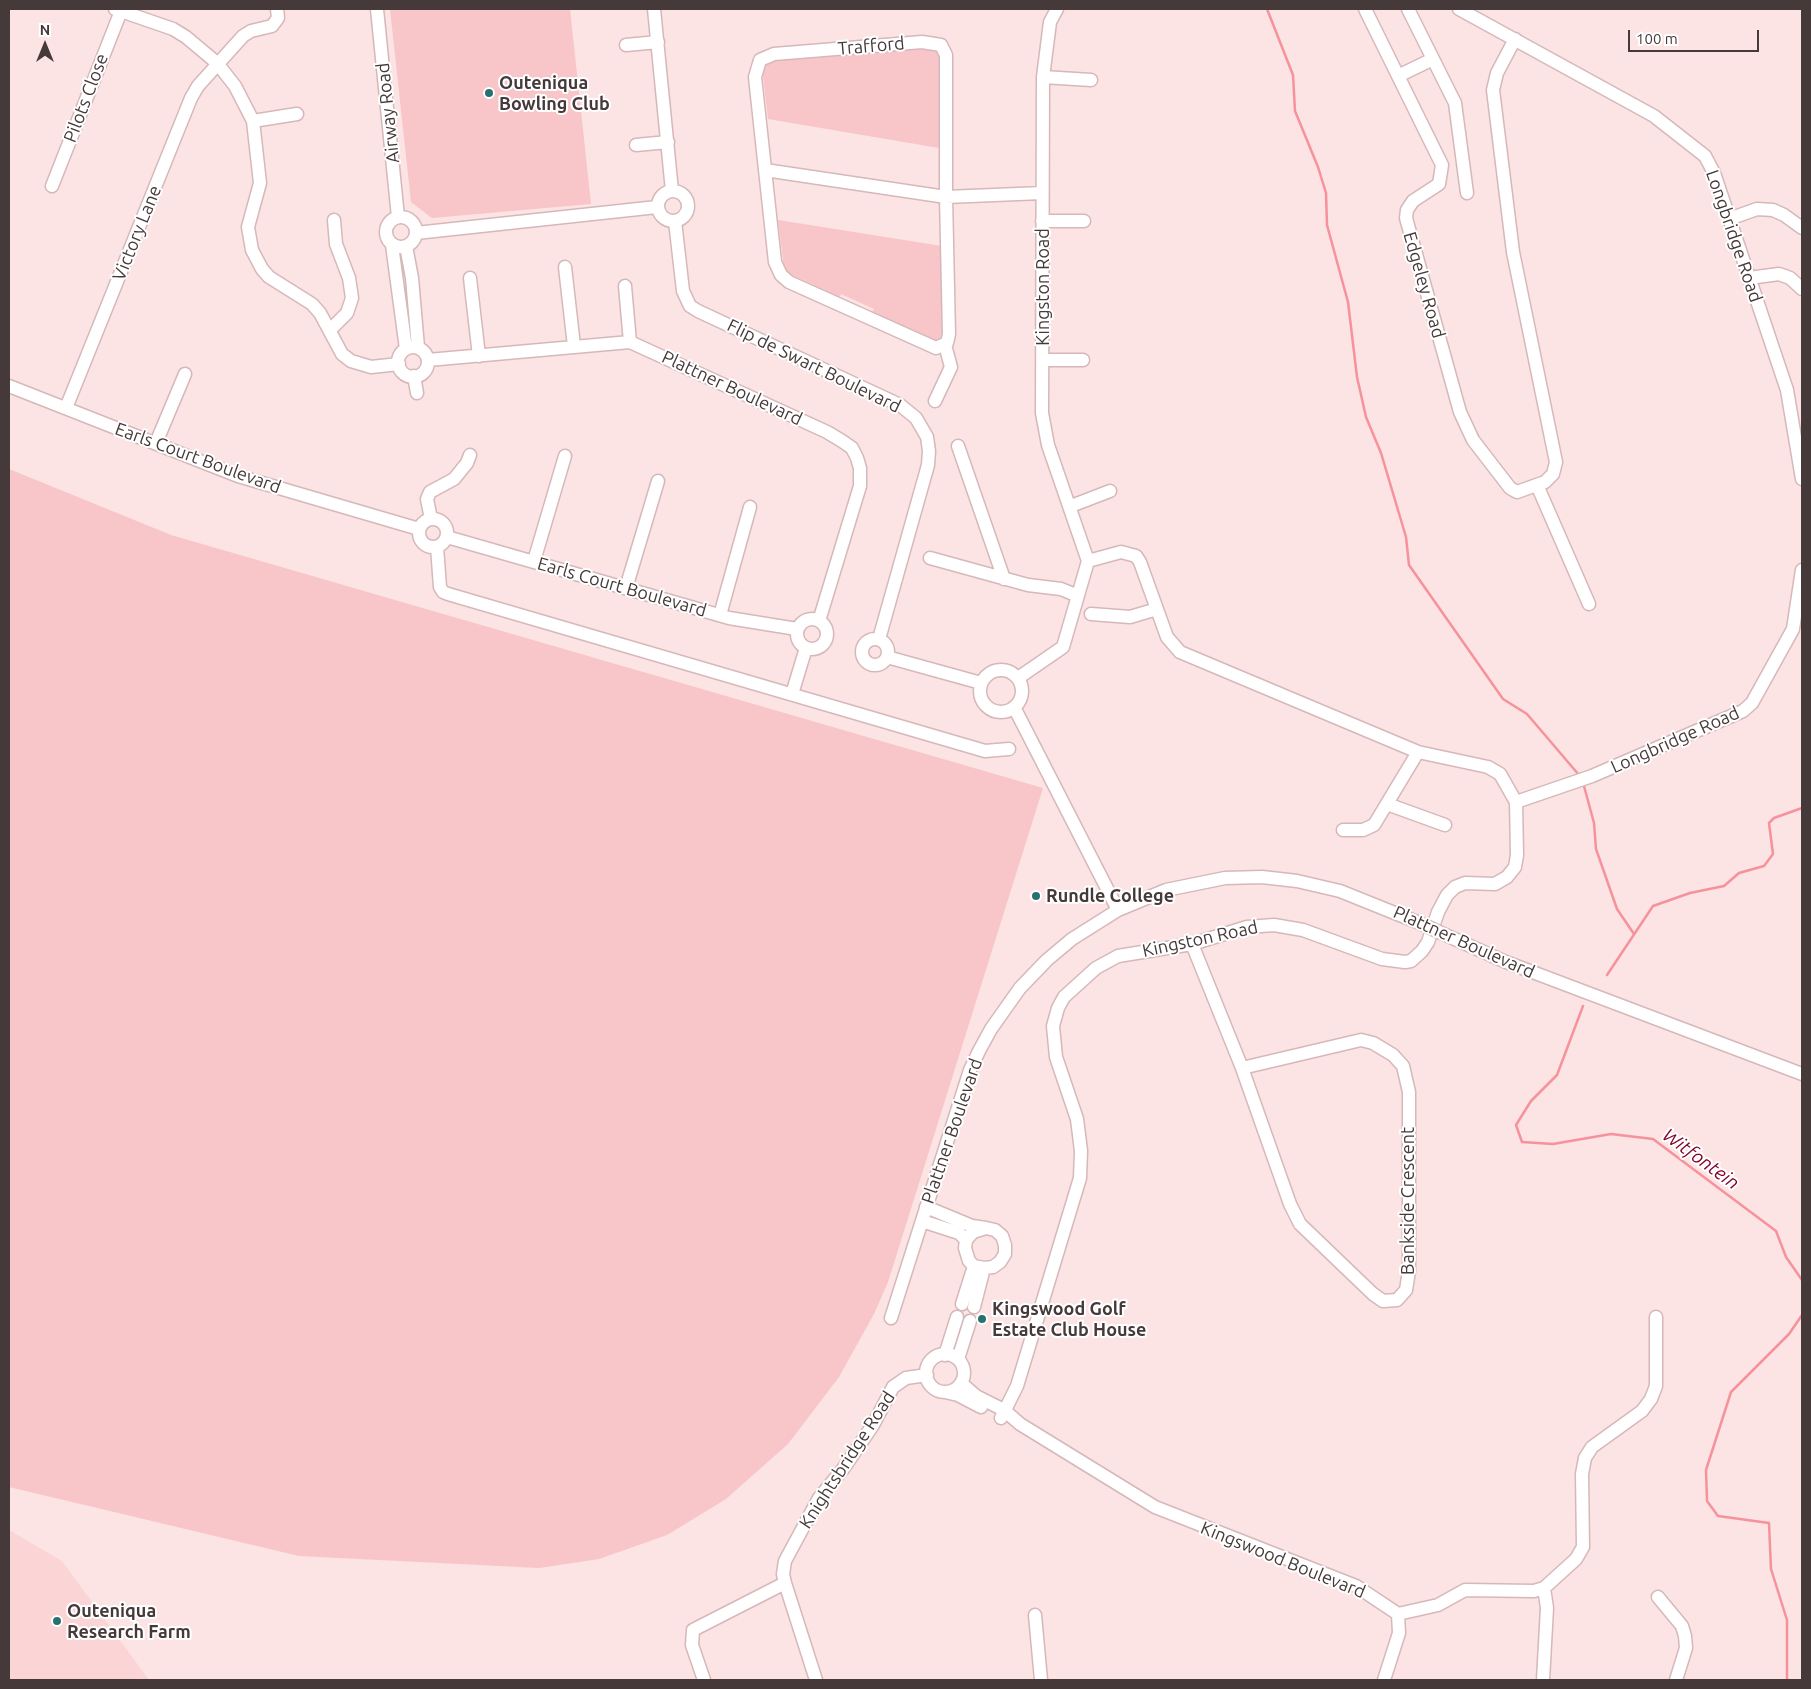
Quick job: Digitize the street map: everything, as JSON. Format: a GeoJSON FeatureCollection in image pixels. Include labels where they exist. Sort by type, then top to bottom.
{"type":"FeatureCollection","features":[{"type":"Feature","properties":{"kind":"street","name":"Victory Lane"},"geometry":{"type":"LineString","coordinates":[[66,408],[191,98],[217,63],[243,36],[251,31],[272,26],[278,18],[277,9]]}},
{"type":"Feature","properties":{"kind":"street","name":"Airway Road"},"geometry":{"type":"LineString","coordinates":[[377,9],[398,217]]}},
{"type":"Feature","properties":{"kind":"street"},"geometry":{"type":"LineString","coordinates":[[654,9],[672,191]]}},
{"type":"Feature","properties":{"kind":"street","name":"Kingston Road"},"geometry":{"type":"LineString","coordinates":[[1002,1414],[1019,1380],[1080,1178],[1081,1151],[1077,1119],[1056,1057],[1053,1026],[1058,1008],[1078,982],[1096,968],[1118,956],[1192,944],[1247,927],[1274,925],[1303,930],[1382,959],[1411,961],[1422,952],[1438,912],[1447,895],[1455,887],[1465,883],[1495,884],[1507,877],[1515,867],[1517,856],[1516,802],[1506,781],[1495,770],[1418,752],[1180,652],[1167,637],[1140,562],[1136,556],[1122,552],[1088,562],[1044,428],[1043,77],[1050,22],[1057,9]]}},
{"type":"Feature","properties":{"kind":"street","name":"Edgeley Road"},"geometry":{"type":"LineString","coordinates":[[1365,9],[1442,166],[1439,184],[1413,201],[1407,210],[1406,218],[1460,412],[1473,440],[1510,488],[1517,492],[1545,482],[1554,474],[1556,462],[1513,252],[1493,90],[1497,73],[1515,40]]}},
{"type":"Feature","properties":{"kind":"street"},"geometry":{"type":"LineString","coordinates":[[1408,9],[1455,103],[1467,193]]}},
{"type":"Feature","properties":{"kind":"street","name":"Longbridge Road"},"geometry":{"type":"LineString","coordinates":[[1459,9],[1654,116],[1705,156],[1714,173],[1787,390],[1801,460],[1802,479]]}},
{"type":"Feature","properties":{"kind":"street"},"geometry":{"type":"LineString","coordinates":[[118,10],[173,29],[186,37],[217,63],[235,86],[254,121],[260,182],[248,227],[252,250],[269,277],[312,304],[330,330],[342,354],[351,361],[371,367],[399,364]]}},
{"type":"Feature","properties":{"kind":"street","name":"Pilots Close"},"geometry":{"type":"LineString","coordinates":[[52,186],[118,10]]}},
{"type":"Feature","properties":{"kind":"street"},"geometry":{"type":"LineString","coordinates":[[626,45],[658,42]]}},
{"type":"Feature","properties":{"kind":"street","name":"Trafford"},"geometry":{"type":"LineString","coordinates":[[933,42],[941,45],[946,55],[946,197],[949,334],[944,345],[936,348],[926,345],[789,282],[780,275],[775,262],[755,77],[756,68],[766,56],[933,42]]}},
{"type":"Feature","properties":{"kind":"street"},"geometry":{"type":"LineString","coordinates":[[1398,76],[1433,59]]}},
{"type":"Feature","properties":{"kind":"street"},"geometry":{"type":"LineString","coordinates":[[1043,77],[1091,80]]}},
{"type":"Feature","properties":{"kind":"street"},"geometry":{"type":"LineString","coordinates":[[254,121],[297,114]]}},
{"type":"Feature","properties":{"kind":"street"},"geometry":{"type":"LineString","coordinates":[[636,144],[668,142]]}},
{"type":"Feature","properties":{"kind":"street"},"geometry":{"type":"LineString","coordinates":[[765,170],[946,197],[1042,193]]}},
{"type":"Feature","properties":{"kind":"street"},"geometry":{"type":"LineString","coordinates":[[672,191],[683,195],[687,203],[686,214],[675,221],[663,216],[657,207],[662,196],[672,191]]}},
{"type":"Feature","properties":{"kind":"street"},"geometry":{"type":"LineString","coordinates":[[416,233],[657,207]]}},
{"type":"Feature","properties":{"kind":"street"},"geometry":{"type":"LineString","coordinates":[[1729,219],[1756,209],[1772,210],[1784,214],[1802,228]]}},
{"type":"Feature","properties":{"kind":"street"},"geometry":{"type":"LineString","coordinates":[[392,245],[399,248],[413,241],[416,233],[408,219],[398,217],[387,226],[385,233],[392,245],[412,348]]}},
{"type":"Feature","properties":{"kind":"street"},"geometry":{"type":"LineString","coordinates":[[330,330],[347,313],[352,298],[349,278],[336,244],[334,220]]}},
{"type":"Feature","properties":{"kind":"street"},"geometry":{"type":"LineString","coordinates":[[1042,220],[1084,221]]}},
{"type":"Feature","properties":{"kind":"street","name":"Flip de Swart Boulevard"},"geometry":{"type":"LineString","coordinates":[[675,221],[683,291],[690,306],[900,405],[916,418],[927,437],[928,465],[879,639]]}},
{"type":"Feature","properties":{"kind":"street"},"geometry":{"type":"LineString","coordinates":[[406,246],[412,278],[412,348]]}},
{"type":"Feature","properties":{"kind":"street"},"geometry":{"type":"LineString","coordinates":[[565,267],[574,346]]}},
{"type":"Feature","properties":{"kind":"street"},"geometry":{"type":"LineString","coordinates":[[1749,278],[1779,274],[1790,278],[1802,289]]}},
{"type":"Feature","properties":{"kind":"street"},"geometry":{"type":"LineString","coordinates":[[470,278],[479,356]]}},
{"type":"Feature","properties":{"kind":"street"},"geometry":{"type":"LineString","coordinates":[[625,286],[630,342]]}},
{"type":"Feature","properties":{"kind":"street","name":"Plattner Boulevard"},"geometry":{"type":"LineString","coordinates":[[428,360],[630,342],[827,432],[852,448],[860,468],[860,486],[819,621]]}},
{"type":"Feature","properties":{"kind":"street"},"geometry":{"type":"LineString","coordinates":[[935,401],[951,366],[944,345]]}},
{"type":"Feature","properties":{"kind":"street"},"geometry":{"type":"LineString","coordinates":[[412,348],[424,352],[428,360],[425,371],[414,376],[403,372],[399,364],[401,354],[412,348]]}},
{"type":"Feature","properties":{"kind":"street"},"geometry":{"type":"LineString","coordinates":[[1043,360],[1083,360]]}},
{"type":"Feature","properties":{"kind":"street"},"geometry":{"type":"LineString","coordinates":[[156,443],[185,374]]}},
{"type":"Feature","properties":{"kind":"street"},"geometry":{"type":"LineString","coordinates":[[414,376],[417,393]]}},
{"type":"Feature","properties":{"kind":"street","name":"Earls Court Boulevard"},"geometry":{"type":"LineString","coordinates":[[9,386],[238,476],[419,529]]}},
{"type":"Feature","properties":{"kind":"street"},"geometry":{"type":"LineString","coordinates":[[958,446],[1004,579]]}},
{"type":"Feature","properties":{"kind":"street"},"geometry":{"type":"LineString","coordinates":[[431,519],[427,499],[430,492],[454,479],[467,463],[470,455]]}},
{"type":"Feature","properties":{"kind":"street"},"geometry":{"type":"LineString","coordinates":[[534,561],[565,456]]}},
{"type":"Feature","properties":{"kind":"street"},"geometry":{"type":"LineString","coordinates":[[626,588],[658,481]]}},
{"type":"Feature","properties":{"kind":"street"},"geometry":{"type":"LineString","coordinates":[[1537,485],[1589,604]]}},
{"type":"Feature","properties":{"kind":"street"},"geometry":{"type":"LineString","coordinates":[[1071,506],[1110,491]]}},
{"type":"Feature","properties":{"kind":"street"},"geometry":{"type":"LineString","coordinates":[[720,615],[750,507]]}},
{"type":"Feature","properties":{"kind":"street"},"geometry":{"type":"LineString","coordinates":[[437,547],[425,545],[420,538],[419,529],[424,522],[431,519],[444,524],[447,537],[437,547],[440,587],[443,592],[448,594],[985,750],[1009,749]]}},
{"type":"Feature","properties":{"kind":"street","name":"Earls Court Boulevard"},"geometry":{"type":"LineString","coordinates":[[447,537],[720,615],[797,629]]}},
{"type":"Feature","properties":{"kind":"street"},"geometry":{"type":"LineString","coordinates":[[930,558],[1028,585],[1061,589],[1078,596]]}},
{"type":"Feature","properties":{"kind":"street"},"geometry":{"type":"LineString","coordinates":[[1018,678],[1063,647],[1088,562]]}},
{"type":"Feature","properties":{"kind":"street","name":"Longbridge Road"},"geometry":{"type":"LineString","coordinates":[[1516,802],[1592,776],[1743,711],[1756,696],[1793,629],[1802,570]]}},
{"type":"Feature","properties":{"kind":"street"},"geometry":{"type":"LineString","coordinates":[[1091,614],[1130,617],[1140,616],[1157,609]]}},
{"type":"Feature","properties":{"kind":"street"},"geometry":{"type":"LineString","coordinates":[[804,621],[819,621],[826,631],[826,638],[819,648],[806,648],[798,641],[797,629],[804,621]]}},
{"type":"Feature","properties":{"kind":"street"},"geometry":{"type":"LineString","coordinates":[[879,639],[886,644],[887,657],[882,663],[873,665],[862,657],[861,648],[866,641],[879,639]]}},
{"type":"Feature","properties":{"kind":"street"},"geometry":{"type":"LineString","coordinates":[[792,694],[806,648]]}},
{"type":"Feature","properties":{"kind":"street"},"geometry":{"type":"LineString","coordinates":[[887,657],[982,683]]}},
{"type":"Feature","properties":{"kind":"street"},"geometry":{"type":"LineString","coordinates":[[1001,670],[1013,674],[1018,678],[1022,690],[1019,702],[1014,707],[1002,712],[989,708],[981,697],[982,683],[989,674],[1001,670]]}},
{"type":"Feature","properties":{"kind":"street"},"geometry":{"type":"LineString","coordinates":[[1014,707],[1118,910]]}},
{"type":"Feature","properties":{"kind":"street"},"geometry":{"type":"LineString","coordinates":[[1343,830],[1363,830],[1374,825],[1418,752]]}},
{"type":"Feature","properties":{"kind":"street"},"geometry":{"type":"LineString","coordinates":[[1387,804],[1445,825]]}},
{"type":"Feature","properties":{"kind":"street","name":"Plattner Boulevard"},"geometry":{"type":"LineString","coordinates":[[891,1318],[970,1070],[995,1022],[1020,988],[1047,960],[1072,939],[1118,910],[1166,890],[1225,878],[1270,878],[1297,881],[1340,890],[1506,962],[1802,1074]]}},
{"type":"Feature","properties":{"kind":"street","name":"Bankside Crescent"},"geometry":{"type":"LineString","coordinates":[[1192,944],[1242,1068],[1290,1204],[1300,1224],[1373,1294],[1384,1301],[1397,1300],[1406,1290],[1409,1271],[1409,1092],[1403,1066],[1386,1051],[1373,1043],[1361,1040],[1242,1068]]}},
{"type":"Feature","properties":{"kind":"street"},"geometry":{"type":"LineString","coordinates":[[926,1207],[972,1226],[986,1228],[995,1230],[1002,1236],[1005,1254],[1000,1262],[993,1267],[979,1267],[966,1254],[966,1240],[972,1232],[986,1228]]}},
{"type":"Feature","properties":{"kind":"street"},"geometry":{"type":"LineString","coordinates":[[922,1220],[959,1233],[966,1240]]}},
{"type":"Feature","properties":{"kind":"street"},"geometry":{"type":"LineString","coordinates":[[962,1304],[966,1290],[979,1267]]}},
{"type":"Feature","properties":{"kind":"street"},"geometry":{"type":"LineString","coordinates":[[974,1308],[979,1293],[979,1267]]}},
{"type":"Feature","properties":{"kind":"street"},"geometry":{"type":"LineString","coordinates":[[966,1290],[979,1293]]}},
{"type":"Feature","properties":{"kind":"street"},"geometry":{"type":"LineString","coordinates":[[945,1354],[957,1317]]}},
{"type":"Feature","properties":{"kind":"street"},"geometry":{"type":"LineString","coordinates":[[1384,1680],[1399,1634],[1398,1614],[1438,1605],[1465,1590],[1534,1591],[1544,1588],[1576,1559],[1582,1546],[1582,1474],[1584,1458],[1592,1447],[1642,1411],[1651,1399],[1656,1386],[1656,1317]]}},
{"type":"Feature","properties":{"kind":"street"},"geometry":{"type":"LineString","coordinates":[[958,1359],[970,1322]]}},
{"type":"Feature","properties":{"kind":"street"},"geometry":{"type":"LineString","coordinates":[[952,1334],[965,1338]]}},
{"type":"Feature","properties":{"kind":"street"},"geometry":{"type":"LineString","coordinates":[[945,1354],[958,1359],[964,1371],[961,1383],[951,1391],[944,1392],[933,1387],[926,1370],[933,1359],[945,1354]]}},
{"type":"Feature","properties":{"kind":"street","name":"Knightsbridge Road"},"geometry":{"type":"LineString","coordinates":[[816,1680],[785,1583],[783,1574],[785,1561],[814,1505],[839,1476],[873,1425],[893,1387],[906,1378],[927,1375]]}},
{"type":"Feature","properties":{"kind":"street","name":"Kingswood Boulevard"},"geometry":{"type":"LineString","coordinates":[[961,1383],[1002,1414]]}},
{"type":"Feature","properties":{"kind":"street","name":"Kingswood Boulevard"},"geometry":{"type":"LineString","coordinates":[[944,1392],[958,1394],[1002,1414],[1155,1507],[1356,1586],[1398,1614]]}},
{"type":"Feature","properties":{"kind":"street"},"geometry":{"type":"LineString","coordinates":[[704,1680],[692,1646],[693,1630],[785,1583]]}},
{"type":"Feature","properties":{"kind":"street"},"geometry":{"type":"LineString","coordinates":[[1543,1680],[1547,1608],[1544,1588]]}},
{"type":"Feature","properties":{"kind":"street"},"geometry":{"type":"LineString","coordinates":[[1658,1597],[1682,1626],[1685,1636],[1686,1648],[1676,1680]]}},
{"type":"Feature","properties":{"kind":"street"},"geometry":{"type":"LineString","coordinates":[[1035,1615],[1041,1680]]}},
{"type":"Feature","properties":{"kind":"shaded area","name":"Outeniqua Bowling Club"},"geometry":{"type":"Polygon","coordinates":[[[390,9],[570,9],[591,204],[432,218],[411,202],[390,9]]]}},
{"type":"Feature","properties":{"kind":"shaded area"},"geometry":{"type":"Polygon","coordinates":[[[926,46],[939,51],[941,61],[939,148],[768,119],[763,69],[776,60],[835,52],[926,46]]]}},
{"type":"Feature","properties":{"kind":"shaded area"},"geometry":{"type":"Polygon","coordinates":[[[778,220],[942,246],[944,334],[936,342],[872,313],[874,309],[841,294],[840,297],[790,274],[784,267],[778,220]]]}},
{"type":"Feature","properties":{"kind":"shaded area"},"geometry":{"type":"Polygon","coordinates":[[[9,469],[171,535],[1043,788],[888,1282],[874,1314],[839,1377],[788,1444],[726,1499],[667,1535],[599,1559],[539,1568],[299,1556],[9,1487],[9,469]]]}},
{"type":"Feature","properties":{"kind":"shaded area","name":"Outeniqua Research Farm"},"geometry":{"type":"Polygon","coordinates":[[[9,1530],[62,1561],[149,1680],[9,1680],[9,1530]]]}},
{"type":"Feature","properties":{"kind":"waterway"},"geometry":{"type":"LineString","coordinates":[[1267,9],[1293,75],[1295,111],[1318,167],[1326,193],[1327,225],[1348,302],[1357,377],[1366,417],[1381,453],[1406,537],[1409,565],[1503,699],[1527,714],[1579,775]]}},
{"type":"Feature","properties":{"kind":"waterway"},"geometry":{"type":"LineString","coordinates":[[1584,786],[1594,823],[1596,849],[1617,909],[1634,934]]}},
{"type":"Feature","properties":{"kind":"waterway","name":"Witfontein"},"geometry":{"type":"LineString","coordinates":[[1607,975],[1653,906],[1690,893],[1724,886],[1739,873],[1764,866],[1773,854],[1769,823],[1774,818],[1802,808]]}},
{"type":"Feature","properties":{"kind":"waterway","name":"Witfontein"},"geometry":{"type":"LineString","coordinates":[[1583,1006],[1557,1075],[1531,1101],[1516,1125],[1522,1142],[1553,1144],[1611,1134],[1653,1139],[1776,1231],[1786,1257],[1802,1280]]}},
{"type":"Feature","properties":{"kind":"waterway","name":"Witfontein"},"geometry":{"type":"LineString","coordinates":[[1787,1680],[1787,1620],[1771,1569],[1769,1523],[1718,1516],[1707,1501],[1706,1470],[1731,1392],[1789,1334],[1802,1315]]}},
{"type":"Feature","properties":{"kind":"place","name":"Outeniqua Bowling Club"},"geometry":{"type":"Point","coordinates":[489,93]}},
{"type":"Feature","properties":{"kind":"place","name":"Rundle College"},"geometry":{"type":"Point","coordinates":[1036,896]}},
{"type":"Feature","properties":{"kind":"place","name":"Kingswood Golf Estate Club House"},"geometry":{"type":"Point","coordinates":[982,1319]}},
{"type":"Feature","properties":{"kind":"place","name":"Outeniqua Research Farm"},"geometry":{"type":"Point","coordinates":[57,1621]}}]}
